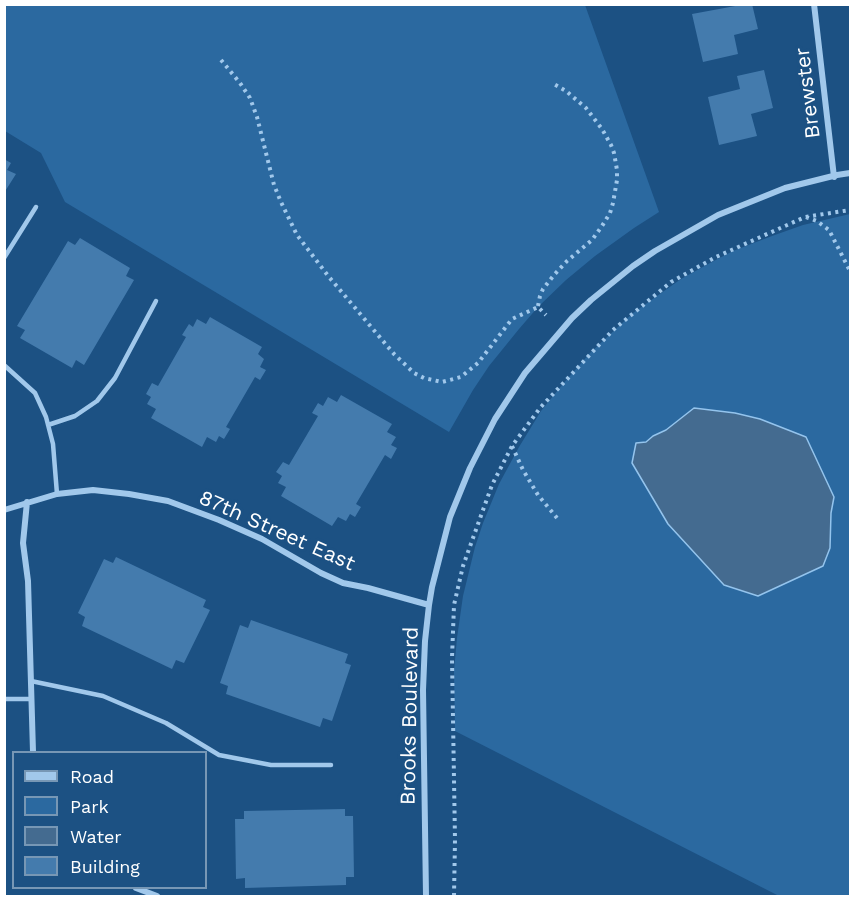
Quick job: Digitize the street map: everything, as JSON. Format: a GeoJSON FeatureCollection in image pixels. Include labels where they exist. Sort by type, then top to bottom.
{"type":"FeatureCollection","features":[{"type":"Feature","properties":{"kind":"street","name":"Brewster"},"geometry":{"type":"LineString","coordinates":[[814,4],[834,177]]}},
{"type":"Feature","properties":{"kind":"street","name":"Brooks Boulevard"},"geometry":{"type":"LineString","coordinates":[[426,897],[423,690],[429,605],[450,517],[470,468],[495,418],[525,373],[572,318],[633,266],[718,214],[785,188],[850,173]]}},
{"type":"Feature","properties":{"kind":"street","name":"87th Street East"},"geometry":{"type":"LineString","coordinates":[[4,510],[57,494],[93,490],[168,501],[262,539],[343,583],[429,605]]}},
{"type":"Feature","properties":{"kind":"street"},"geometry":{"type":"LineString","coordinates":[[27,502],[23,543],[28,581],[33,751]]}},
{"type":"Feature","properties":{"kind":"street"},"geometry":{"type":"LineString","coordinates":[[138,889],[157,897]]}},
{"type":"Feature","properties":{"kind":"lane"},"geometry":{"type":"LineString","coordinates":[[4,258],[36,207]]}},
{"type":"Feature","properties":{"kind":"lane"},"geometry":{"type":"LineString","coordinates":[[48,425],[75,416],[97,400],[115,378],[156,301]]}},
{"type":"Feature","properties":{"kind":"lane"},"geometry":{"type":"LineString","coordinates":[[4,365],[35,393],[53,444],[57,494]]}},
{"type":"Feature","properties":{"kind":"lane"},"geometry":{"type":"LineString","coordinates":[[31,681],[103,696],[166,723],[219,755],[271,765],[331,765]]}},
{"type":"Feature","properties":{"kind":"lane"},"geometry":{"type":"LineString","coordinates":[[4,699],[31,699]]}},
{"type":"Feature","properties":{"kind":"path"},"geometry":{"type":"LineString","coordinates":[[221,60],[250,98],[274,185],[292,226],[328,277],[394,354],[414,373],[442,382],[462,377],[478,363],[512,319],[538,307]]}},
{"type":"Feature","properties":{"kind":"path"},"geometry":{"type":"LineString","coordinates":[[546,315],[538,307],[543,289],[567,261],[592,240],[602,226],[610,213],[617,180],[614,153],[602,129],[586,108],[554,84]]}},
{"type":"Feature","properties":{"kind":"path"},"geometry":{"type":"LineString","coordinates":[[454,897],[452,658],[454,605],[463,566],[486,501],[512,446],[540,408],[613,330],[671,282],[716,257],[806,217],[850,210]]}},
{"type":"Feature","properties":{"kind":"path"},"geometry":{"type":"LineString","coordinates":[[806,217],[817,221],[829,230],[850,271]]}},
{"type":"Feature","properties":{"kind":"path"},"geometry":{"type":"LineString","coordinates":[[512,446],[538,495],[556,518]]}},
{"type":"Feature","properties":{"kind":"green space"},"geometry":{"type":"Polygon","coordinates":[[[5,4],[585,5],[659,212],[595,256],[538,307],[489,366],[449,432],[65,202],[41,153],[5,131],[5,4]]]}},
{"type":"Feature","properties":{"kind":"green space"},"geometry":{"type":"Polygon","coordinates":[[[850,214],[850,896],[779,896],[455,731],[454,671],[457,638],[463,596],[475,547],[499,484],[541,411],[590,353],[633,313],[681,279],[710,263],[733,251],[803,225],[850,214]]]}},
{"type":"Feature","properties":{"kind":"water"},"geometry":{"type":"Polygon","coordinates":[[[694,408],[735,413],[760,419],[806,437],[834,497],[830,548],[823,566],[758,596],[724,585],[668,524],[632,463],[636,443],[646,442],[666,430],[694,408]]]}},
{"type":"Feature","properties":{"kind":"building"},"geometry":{"type":"Polygon","coordinates":[[[752,4],[758,29],[734,35],[738,54],[703,62],[692,14],[752,4]]]}},
{"type":"Feature","properties":{"kind":"building"},"geometry":{"type":"Polygon","coordinates":[[[764,70],[773,108],[751,114],[757,136],[719,145],[708,97],[740,89],[737,76],[764,70]]]}},
{"type":"Feature","properties":{"kind":"building"},"geometry":{"type":"Polygon","coordinates":[[[4,159],[11,163],[7,170],[16,174],[4,193],[4,159]]]}},
{"type":"Feature","properties":{"kind":"building"},"geometry":{"type":"Polygon","coordinates":[[[80,238],[130,268],[126,276],[134,280],[84,365],[76,360],[72,368],[20,338],[25,330],[17,326],[68,241],[75,245],[80,238]]]}},
{"type":"Feature","properties":{"kind":"building"},"geometry":{"type":"Polygon","coordinates":[[[210,317],[262,347],[258,354],[264,359],[260,367],[266,370],[260,380],[255,377],[226,427],[230,429],[224,439],[219,436],[216,442],[207,437],[202,447],[151,418],[156,409],[147,404],[151,397],[146,394],[152,383],[158,386],[186,337],[182,335],[189,324],[193,327],[197,319],[206,324],[210,317]]]}},
{"type":"Feature","properties":{"kind":"building"},"geometry":{"type":"Polygon","coordinates":[[[341,395],[392,424],[387,432],[396,437],[391,445],[397,448],[391,459],[385,455],[356,504],[361,507],[355,517],[350,514],[346,521],[338,517],[332,526],[281,496],[286,487],[278,483],[282,476],[276,472],[283,462],[289,465],[318,416],[312,413],[318,403],[323,406],[328,397],[337,402],[341,395]]]}},
{"type":"Feature","properties":{"kind":"building"},"geometry":{"type":"Polygon","coordinates":[[[116,557],[206,600],[203,607],[210,610],[184,663],[176,660],[172,669],[82,626],[85,617],[78,613],[104,559],[113,563],[116,557]]]}},
{"type":"Feature","properties":{"kind":"building"},"geometry":{"type":"Polygon","coordinates":[[[251,620],[348,654],[345,663],[351,665],[332,721],[323,718],[320,727],[226,694],[228,686],[220,683],[240,625],[248,628],[251,620]]]}},
{"type":"Feature","properties":{"kind":"building"},"geometry":{"type":"Polygon","coordinates":[[[345,809],[345,816],[353,816],[354,877],[346,877],[346,885],[245,888],[245,878],[236,879],[235,819],[244,819],[244,811],[345,809]]]}}]}
